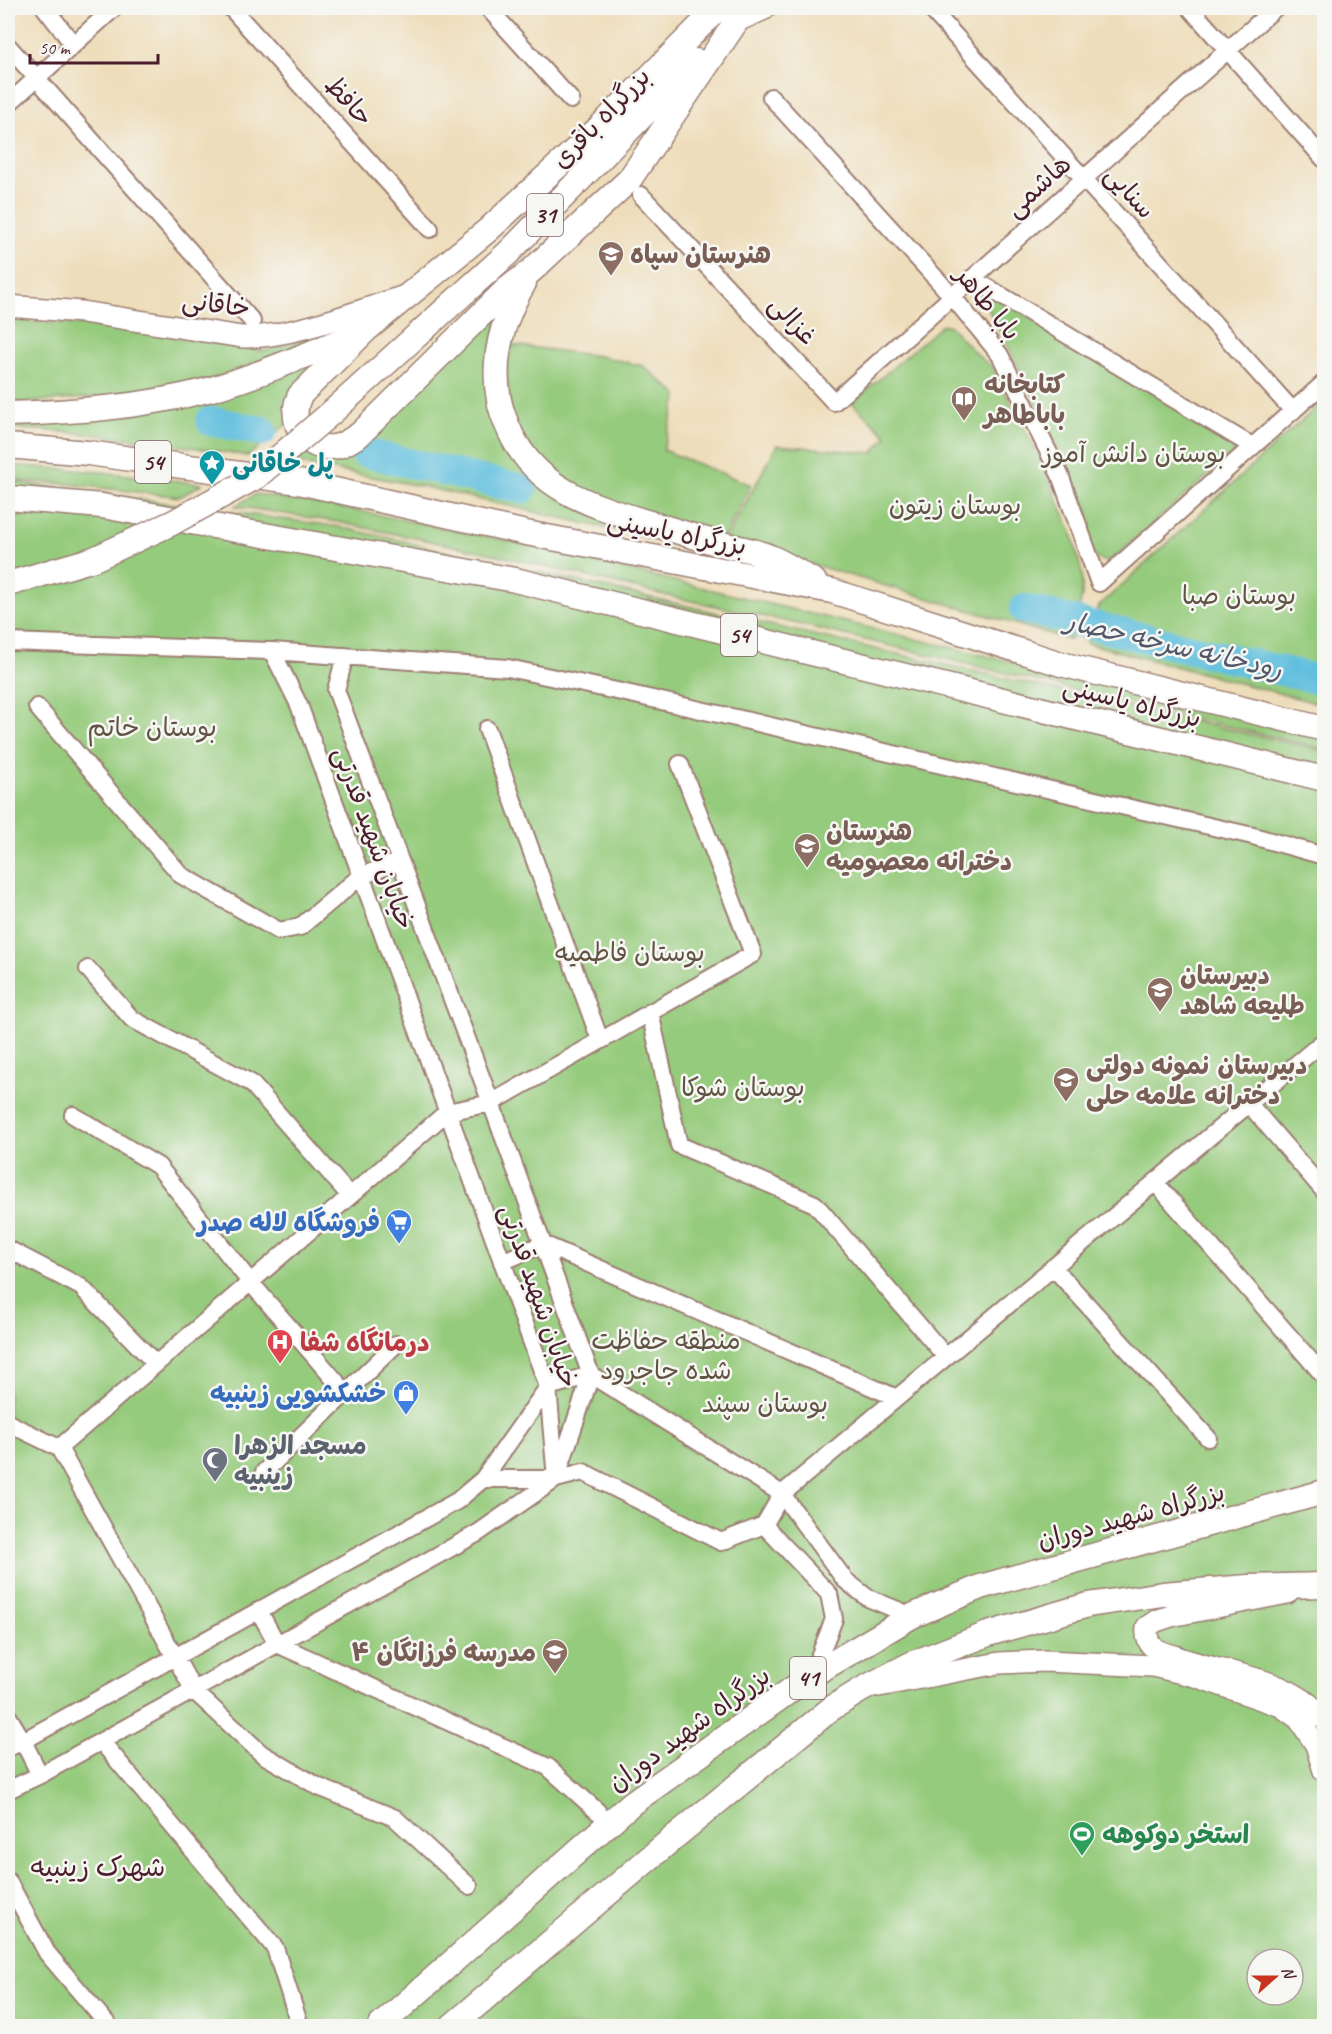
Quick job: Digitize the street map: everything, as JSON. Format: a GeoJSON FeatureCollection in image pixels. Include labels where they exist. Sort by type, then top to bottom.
{"type":"FeatureCollection","features":[{"type":"Feature","properties":{"kind":"highway"},"geometry":{"type":"LineString","coordinates":[[367,330],[300,395],[294,406],[294,417],[298,428],[307,440],[330,447],[353,439],[506,290],[531,271],[629,180],[736,11],[763,8]]}},
{"type":"Feature","properties":{"kind":"highway","name":"بزرگراه باقری"},"geometry":{"type":"LineString","coordinates":[[367,330],[488,230],[597,130],[736,11]]}},
{"type":"Feature","properties":{"kind":"highway","name":"بزرگراه باقری"},"geometry":{"type":"LineString","coordinates":[[8,584],[94,559],[172,523],[256,477],[508,253],[736,11]]}},
{"type":"Feature","properties":{"kind":"highway"},"geometry":{"type":"LineString","coordinates":[[531,271],[507,316],[498,343],[496,361],[496,386],[500,407],[517,446],[529,464],[561,488],[602,508],[712,542],[770,557],[832,591]]}},
{"type":"Feature","properties":{"kind":"highway"},"geometry":{"type":"LineString","coordinates":[[8,414],[114,408],[208,390],[281,365],[367,330]]}},
{"type":"Feature","properties":{"kind":"highway","name":"بزرگراه یاسینی"},"geometry":{"type":"LineString","coordinates":[[8,447],[88,453],[298,482],[526,533],[832,591],[1061,664],[1324,729]]}},
{"type":"Feature","properties":{"kind":"highway","name":"بزرگراه یاسینی"},"geometry":{"type":"LineString","coordinates":[[8,498],[102,506],[515,580],[1324,779]]}},
{"type":"Feature","properties":{"kind":"highway","name":"بزرگراه شهید دوران"},"geometry":{"type":"LineString","coordinates":[[380,2026],[632,1803],[812,1675],[912,1616],[980,1587],[1324,1492]]}},
{"type":"Feature","properties":{"kind":"highway","name":"41"},"geometry":{"type":"LineString","coordinates":[[452,2026],[672,1839],[832,1708],[911,1664],[988,1634],[1088,1605],[1163,1594],[1248,1587],[1324,1586]]}},
{"type":"Feature","properties":{"kind":"main road","name":"خاقانی"},"geometry":{"type":"LineString","coordinates":[[8,306],[82,312],[253,337],[288,332],[414,292]]}},
{"type":"Feature","properties":{"kind":"main road"},"geometry":{"type":"LineString","coordinates":[[1324,1586],[1171,1616],[1147,1627],[1146,1638],[1154,1649],[1278,1686],[1317,1709],[1324,1719]]}},
{"type":"Feature","properties":{"kind":"main road"},"geometry":{"type":"LineString","coordinates":[[861,1690],[999,1663],[1045,1661],[1153,1666],[1195,1676],[1281,1706],[1299,1719],[1316,1745],[1324,1771]]}},
{"type":"Feature","properties":{"kind":"street"},"geometry":{"type":"LineString","coordinates":[[45,8],[73,44]]}},
{"type":"Feature","properties":{"kind":"street"},"geometry":{"type":"LineString","coordinates":[[8,104],[114,8]]}},
{"type":"Feature","properties":{"kind":"street","name":"حافظ"},"geometry":{"type":"LineString","coordinates":[[231,8],[430,229]]}},
{"type":"Feature","properties":{"kind":"street"},"geometry":{"type":"LineString","coordinates":[[488,8],[571,100]]}},
{"type":"Feature","properties":{"kind":"street","name":"سنایی"},"geometry":{"type":"LineString","coordinates":[[930,8],[1293,411]]}},
{"type":"Feature","properties":{"kind":"street"},"geometry":{"type":"LineString","coordinates":[[1190,8],[1324,159]]}},
{"type":"Feature","properties":{"kind":"street","name":"هاشمی"},"geometry":{"type":"LineString","coordinates":[[834,402],[1275,8]]}},
{"type":"Feature","properties":{"kind":"street"},"geometry":{"type":"LineString","coordinates":[[8,46],[252,321]]}},
{"type":"Feature","properties":{"kind":"street","name":"بابا طاهر"},"geometry":{"type":"LineString","coordinates":[[771,97],[952,296],[1000,356],[1060,475],[1099,583],[1252,446]]}},
{"type":"Feature","properties":{"kind":"street","name":"غزالی"},"geometry":{"type":"LineString","coordinates":[[641,195],[834,402]]}},
{"type":"Feature","properties":{"kind":"street"},"geometry":{"type":"LineString","coordinates":[[972,279],[1252,446],[1324,383]]}},
{"type":"Feature","properties":{"kind":"street"},"geometry":{"type":"LineString","coordinates":[[8,642],[272,651],[508,668],[637,695],[1171,817],[1253,836],[1324,856]]}},
{"type":"Feature","properties":{"kind":"street","name":"خیابان شهید قدرتی"},"geometry":{"type":"LineString","coordinates":[[272,651],[299,705],[548,1386],[556,1479]]}},
{"type":"Feature","properties":{"kind":"street","name":"خیابان شهید قدرتی"},"geometry":{"type":"LineString","coordinates":[[345,656],[336,690],[591,1375],[556,1479]]}},
{"type":"Feature","properties":{"kind":"street"},"geometry":{"type":"LineString","coordinates":[[37,707],[181,874],[279,931],[300,927],[361,876],[400,861]]}},
{"type":"Feature","properties":{"kind":"street"},"geometry":{"type":"LineString","coordinates":[[487,729],[600,1040]]}},
{"type":"Feature","properties":{"kind":"street"},"geometry":{"type":"LineString","coordinates":[[59,1448],[447,1112],[491,1103],[753,954],[680,764]]}},
{"type":"Feature","properties":{"kind":"street"},"geometry":{"type":"LineString","coordinates":[[88,969],[132,1018],[251,1083],[350,1196]]}},
{"type":"Feature","properties":{"kind":"street"},"geometry":{"type":"LineString","coordinates":[[650,1012],[679,1145],[815,1204],[946,1357]]}},
{"type":"Feature","properties":{"kind":"street"},"geometry":{"type":"LineString","coordinates":[[483,1479],[556,1479],[583,1472],[722,1542],[764,1525],[782,1494],[1324,1041]]}},
{"type":"Feature","properties":{"kind":"street"},"geometry":{"type":"LineString","coordinates":[[1249,1104],[1324,1191]]}},
{"type":"Feature","properties":{"kind":"street"},"geometry":{"type":"LineString","coordinates":[[73,1116],[158,1166],[251,1282],[346,1393]]}},
{"type":"Feature","properties":{"kind":"street"},"geometry":{"type":"LineString","coordinates":[[1155,1182],[1324,1376]]}},
{"type":"Feature","properties":{"kind":"street"},"geometry":{"type":"LineString","coordinates":[[502,1262],[543,1244],[897,1398]]}},
{"type":"Feature","properties":{"kind":"street"},"geometry":{"type":"LineString","coordinates":[[8,1249],[81,1287],[156,1364]]}},
{"type":"Feature","properties":{"kind":"street"},"geometry":{"type":"LineString","coordinates":[[1053,1267],[1208,1438]]}},
{"type":"Feature","properties":{"kind":"street"},"geometry":{"type":"LineString","coordinates":[[264,1472],[396,1344]]}},
{"type":"Feature","properties":{"kind":"street"},"geometry":{"type":"LineString","coordinates":[[8,1748],[457,1501],[483,1479],[548,1386],[591,1375],[782,1494],[846,1580],[868,1598],[912,1616]]}},
{"type":"Feature","properties":{"kind":"street"},"geometry":{"type":"LineString","coordinates":[[8,1423],[59,1448],[194,1691],[262,1754],[319,1787],[395,1818],[469,1886]]}},
{"type":"Feature","properties":{"kind":"street"},"geometry":{"type":"LineString","coordinates":[[8,1790],[102,1742],[478,1533],[556,1479]]}},
{"type":"Feature","properties":{"kind":"street"},"geometry":{"type":"LineString","coordinates":[[764,1525],[829,1594],[834,1619],[812,1675]]}},
{"type":"Feature","properties":{"kind":"street"},"geometry":{"type":"LineString","coordinates":[[259,1611],[278,1644],[548,1767],[598,1812]]}},
{"type":"Feature","properties":{"kind":"street"},"geometry":{"type":"LineString","coordinates":[[8,1716],[40,1775]]}},
{"type":"Feature","properties":{"kind":"street"},"geometry":{"type":"LineString","coordinates":[[102,1742],[275,1948],[300,2026]]}},
{"type":"Feature","properties":{"kind":"street"},"geometry":{"type":"LineString","coordinates":[[8,1881],[47,1953],[109,2026]]}},
{"type":"Feature","properties":{"kind":"green space","name":"بوستان دانش آموز"},"geometry":{"type":"Polygon","coordinates":[[[975,285],[1243,445],[1109,562],[1089,556],[1085,517],[1071,474],[975,285]]]}},
{"type":"Feature","properties":{"kind":"green space"},"geometry":{"type":"Polygon","coordinates":[[[510,294],[488,355],[529,472],[767,565],[421,486],[296,463],[314,447],[325,452],[510,294]]]}},
{"type":"Feature","properties":{"kind":"green space"},"geometry":{"type":"Polygon","coordinates":[[[369,313],[308,343],[209,380],[152,393],[8,404],[8,320],[114,327],[263,351],[293,343],[369,313]]]}},
{"type":"Feature","properties":{"kind":"green space","name":"بوستان زیتون"},"geometry":{"type":"Polygon","coordinates":[[[943,324],[950,326],[976,354],[993,368],[1038,455],[1072,533],[1082,574],[1082,597],[1070,640],[726,539],[777,445],[873,453],[887,436],[852,403],[943,324]]]}},
{"type":"Feature","properties":{"kind":"green space"},"geometry":{"type":"Polygon","coordinates":[[[504,344],[599,356],[643,366],[678,395],[663,450],[751,485],[723,539],[605,504],[551,474],[512,427],[504,344]]]}},
{"type":"Feature","properties":{"kind":"green space"},"geometry":{"type":"Polygon","coordinates":[[[343,347],[287,424],[248,456],[68,432],[8,428],[8,423],[53,421],[343,347]]]}},
{"type":"Feature","properties":{"kind":"green space","name":"بوستان صبا"},"geometry":{"type":"Polygon","coordinates":[[[1324,400],[1324,705],[1086,643],[1099,606],[1324,400]]]}},
{"type":"Feature","properties":{"kind":"green space"},"geometry":{"type":"Polygon","coordinates":[[[8,465],[102,472],[202,484],[180,497],[69,484],[8,480],[8,465]]]}},
{"type":"Feature","properties":{"kind":"green space","name":"منطقه حفاظت شده جاجرود"},"geometry":{"type":"Polygon","coordinates":[[[8,481],[340,527],[1324,751],[1324,2026],[8,2026],[8,481]]]}},
{"type":"Feature","properties":{"kind":"green space"},"geometry":{"type":"Polygon","coordinates":[[[256,494],[349,509],[504,540],[1324,737],[1324,749],[488,553],[337,522],[235,506],[256,494]]]}},
{"type":"Feature","properties":{"kind":"waterway","name":"رودخانه سرخه حصار"},"geometry":{"type":"LineString","coordinates":[[211,421],[262,431]]}},
{"type":"Feature","properties":{"kind":"waterway","name":"رودخانه سرخه حصار"},"geometry":{"type":"LineString","coordinates":[[365,453],[522,489]]}},
{"type":"Feature","properties":{"kind":"waterway","name":"رودخانه سرخه حصار"},"geometry":{"type":"LineString","coordinates":[[1024,609],[1324,681]]}},
{"type":"Feature","properties":{"kind":"place","name":"هنرستان سپاه"},"geometry":{"type":"Point","coordinates":[611,277]}},
{"type":"Feature","properties":{"kind":"place","name":"کتابخانه باباطاهر"},"geometry":{"type":"Point","coordinates":[964,422]}},
{"type":"Feature","properties":{"kind":"place","name":"پل خاقانی"},"geometry":{"type":"Point","coordinates":[212,486]}},
{"type":"Feature","properties":{"kind":"place","name":"هنرستان دخترانه معصومیه"},"geometry":{"type":"Point","coordinates":[807,869]}},
{"type":"Feature","properties":{"kind":"place","name":"دبیرستان طلیعه شاهد"},"geometry":{"type":"Point","coordinates":[1160,1013]}},
{"type":"Feature","properties":{"kind":"place","name":"دبیرستان نمونه دولتی دخترانه علامه حلی"},"geometry":{"type":"Point","coordinates":[1066,1103]}},
{"type":"Feature","properties":{"kind":"place","name":"فروشگاه لاله صدر"},"geometry":{"type":"Point","coordinates":[399,1245]}},
{"type":"Feature","properties":{"kind":"place","name":"درمانگاه شفا"},"geometry":{"type":"Point","coordinates":[280,1365]}},
{"type":"Feature","properties":{"kind":"place","name":"خشکشویی زینبیه"},"geometry":{"type":"Point","coordinates":[406,1416]}},
{"type":"Feature","properties":{"kind":"place","name":"مسجد الزهرا زینبیه"},"geometry":{"type":"Point","coordinates":[215,1483]}},
{"type":"Feature","properties":{"kind":"place","name":"مدرسه فرزانگان ۴"},"geometry":{"type":"Point","coordinates":[555,1675]}},
{"type":"Feature","properties":{"kind":"place","name":"استخر دوکوهه"},"geometry":{"type":"Point","coordinates":[1082,1857]}},
{"type":"Feature","properties":{"kind":"district","name":"شهرک زینبیه"},"geometry":{"type":"Point","coordinates":[98,1867]}},
{"type":"Feature","properties":{"kind":"park label","name":"بوستان خاتم"},"geometry":{"type":"Point","coordinates":[152,727]}},
{"type":"Feature","properties":{"kind":"park label","name":"بوستان فاطمیه"},"geometry":{"type":"Point","coordinates":[630,952]}},
{"type":"Feature","properties":{"kind":"park label","name":"بوستان شوکا"},"geometry":{"type":"Point","coordinates":[743,1087]}},
{"type":"Feature","properties":{"kind":"park label","name":"بوستان سپند"},"geometry":{"type":"Point","coordinates":[765,1403]}}]}
